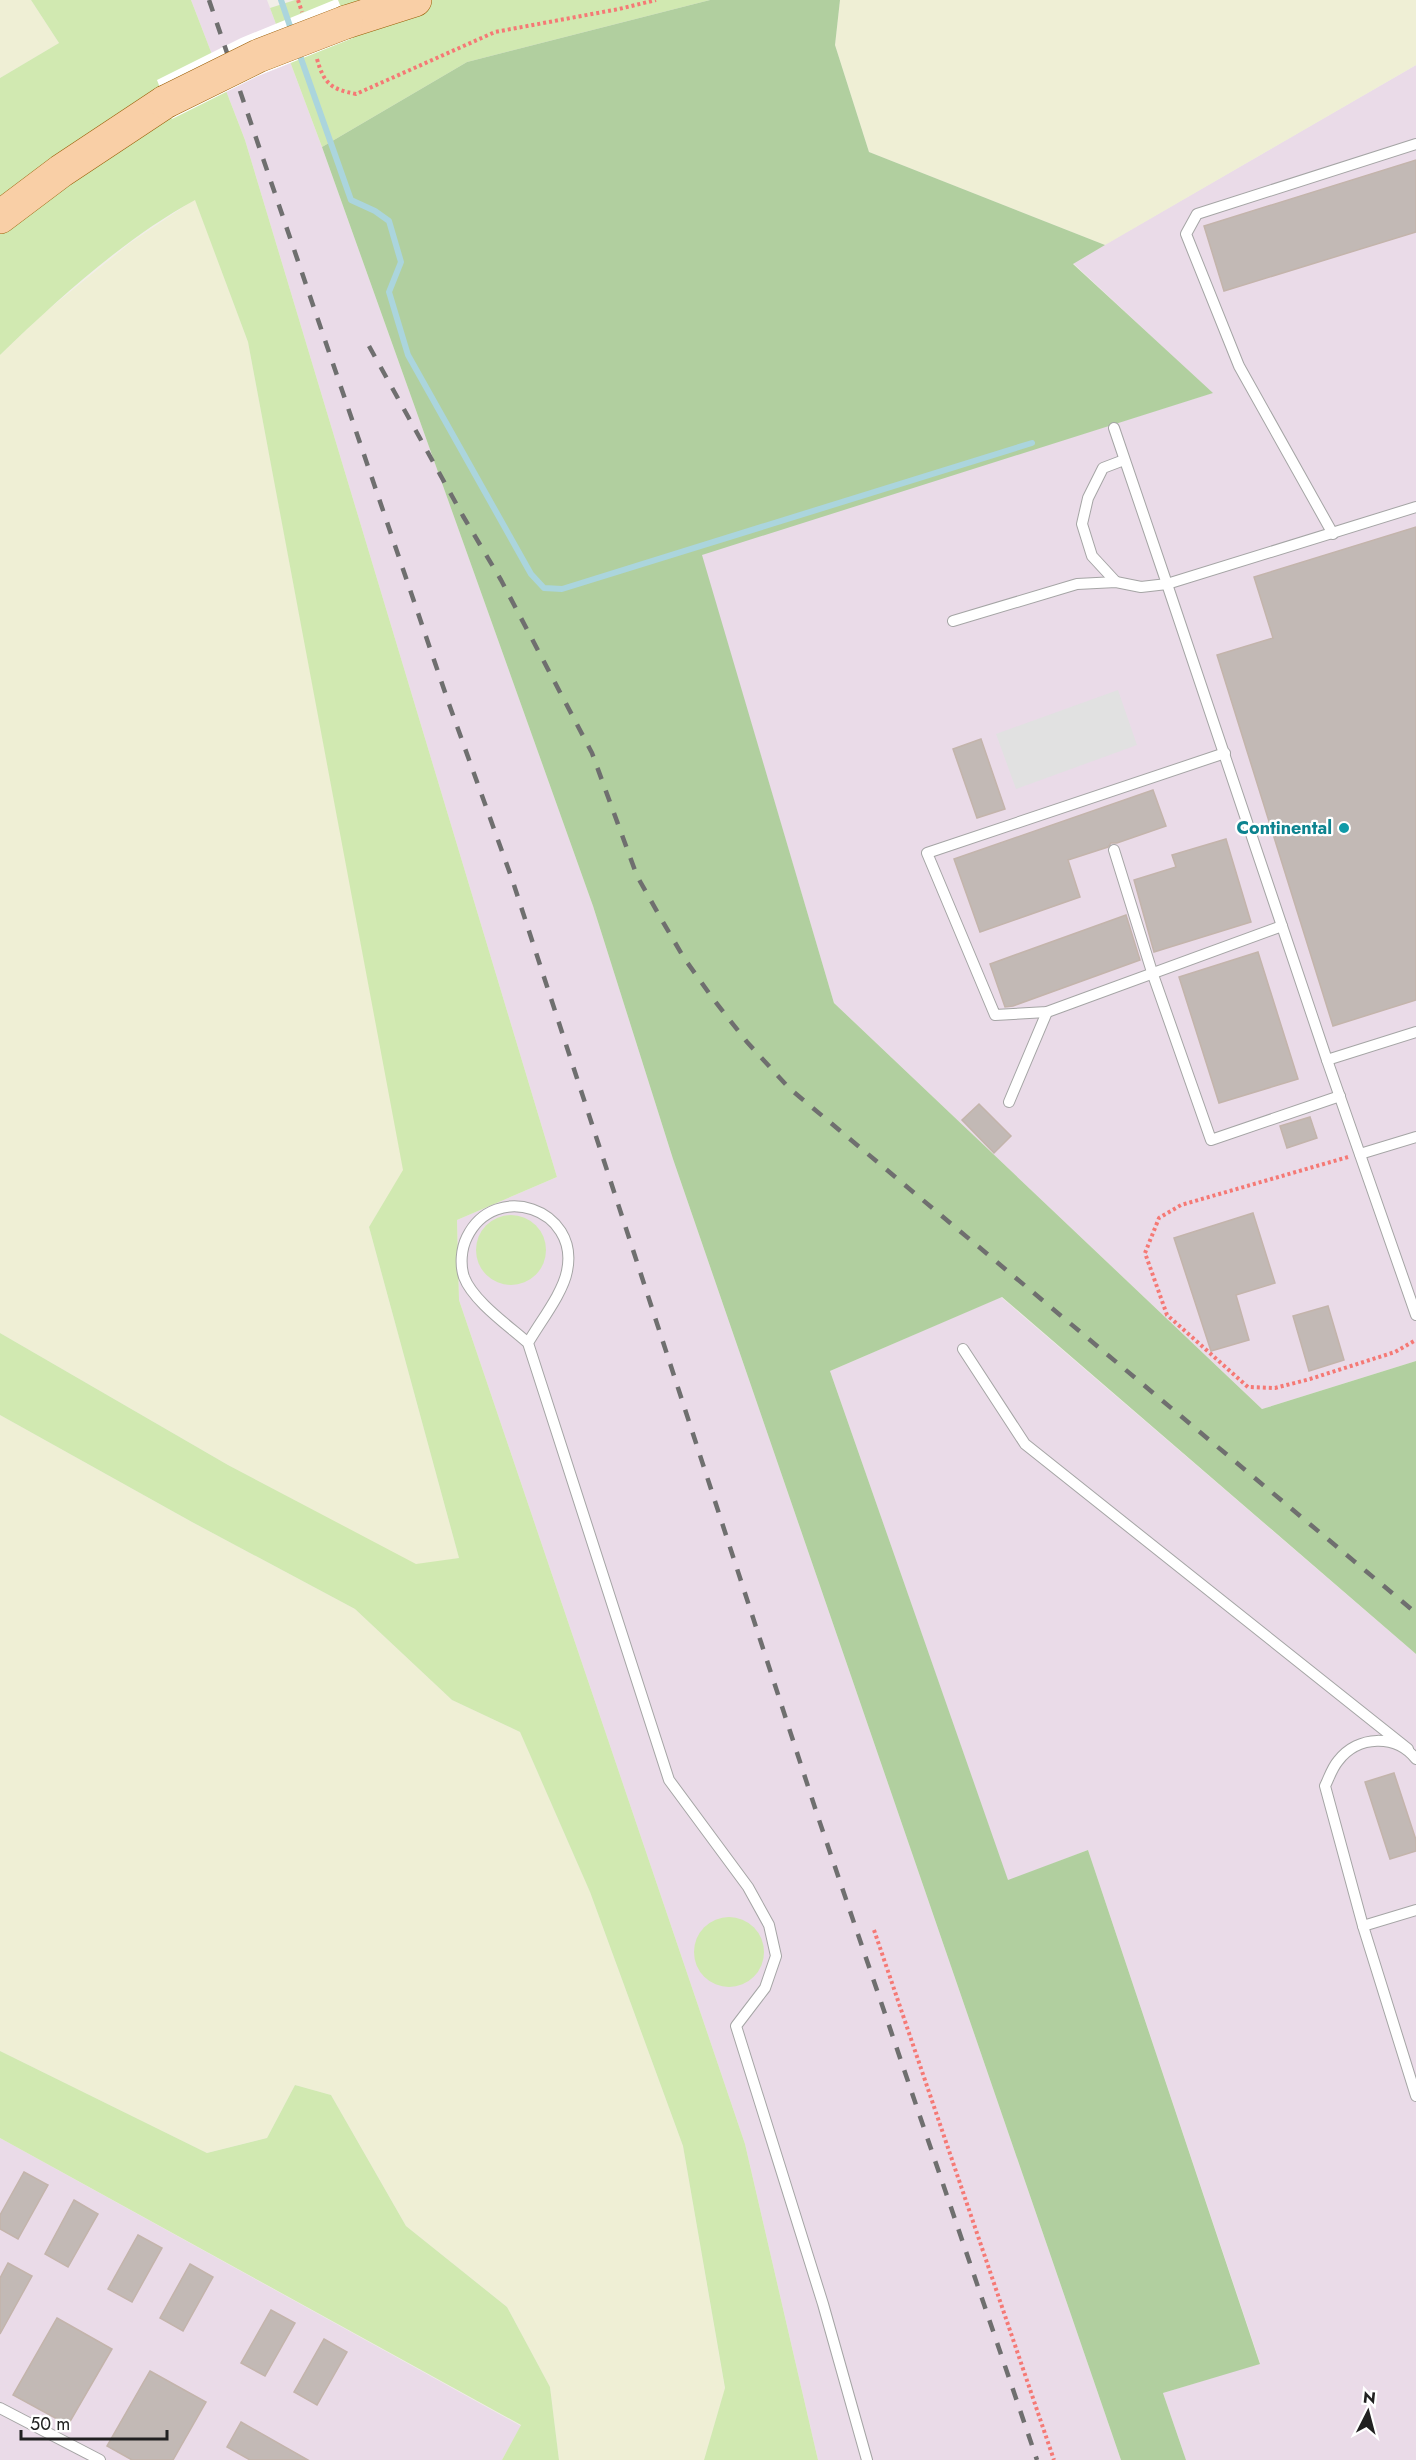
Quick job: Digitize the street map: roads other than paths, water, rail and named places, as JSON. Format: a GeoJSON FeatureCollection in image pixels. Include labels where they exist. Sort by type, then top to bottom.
{"type":"FeatureCollection","features":[{"type":"Feature","properties":{"kind":"main road"},"geometry":{"type":"LineString","coordinates":[[0,217],[60,171],[165,102],[258,56],[346,22],[415,0]]}},
{"type":"Feature","properties":{"kind":"lane"},"geometry":{"type":"LineString","coordinates":[[1333,534],[1239,366],[1186,234],[1197,214],[1416,144]]}},
{"type":"Feature","properties":{"kind":"lane"},"geometry":{"type":"LineString","coordinates":[[1114,428],[1327,1060],[1416,1315]]}},
{"type":"Feature","properties":{"kind":"lane"},"geometry":{"type":"LineString","coordinates":[[1116,582],[1092,556],[1082,524],[1088,498],[1103,468],[1124,460]]}},
{"type":"Feature","properties":{"kind":"lane"},"geometry":{"type":"LineString","coordinates":[[953,621],[1077,584],[1116,582],[1141,587],[1167,584],[1416,507]]}},
{"type":"Feature","properties":{"kind":"lane"},"geometry":{"type":"LineString","coordinates":[[1225,753],[927,853],[995,1014],[1047,1012],[1152,972],[1282,927]]}},
{"type":"Feature","properties":{"kind":"lane"},"geometry":{"type":"LineString","coordinates":[[1114,850],[1152,972],[1211,1140],[1340,1096]]}},
{"type":"Feature","properties":{"kind":"lane"},"geometry":{"type":"LineString","coordinates":[[1009,1102],[1047,1012]]}},
{"type":"Feature","properties":{"kind":"lane"},"geometry":{"type":"LineString","coordinates":[[1327,1060],[1416,1032]]}},
{"type":"Feature","properties":{"kind":"lane"},"geometry":{"type":"LineString","coordinates":[[1360,1154],[1416,1137]]}},
{"type":"Feature","properties":{"kind":"lane"},"geometry":{"type":"LineString","coordinates":[[528,1343],[563,1284],[567,1272],[567,1247],[556,1225],[547,1216],[530,1208],[512,1206],[499,1208],[478,1220],[465,1241],[462,1265],[470,1288],[528,1343],[669,1780],[748,1887],[769,1925],[776,1956],[765,1988],[736,2026],[823,2304],[867,2460]]}},
{"type":"Feature","properties":{"kind":"lane"},"geometry":{"type":"LineString","coordinates":[[963,1349],[1025,1444],[1408,1749],[1416,1759]]}},
{"type":"Feature","properties":{"kind":"lane"},"geometry":{"type":"LineString","coordinates":[[1408,1749],[1392,1742],[1376,1740],[1358,1744],[1339,1759],[1325,1786],[1363,1926],[1416,2096]]}},
{"type":"Feature","properties":{"kind":"lane"},"geometry":{"type":"LineString","coordinates":[[1363,1926],[1416,1910]]}},
{"type":"Feature","properties":{"kind":"lane"},"geometry":{"type":"LineString","coordinates":[[0,2408],[100,2460]]}},
{"type":"Feature","properties":{"kind":"waterway"},"geometry":{"type":"LineString","coordinates":[[281,0],[292,32]]}},
{"type":"Feature","properties":{"kind":"waterway"},"geometry":{"type":"LineString","coordinates":[[298,50],[351,200],[375,211],[389,221],[401,262],[389,292],[408,355],[531,574],[544,588],[562,589],[1032,443]]}},
{"type":"Feature","properties":{"kind":"railway"},"geometry":{"type":"LineString","coordinates":[[209,0],[449,704],[512,879],[818,1817],[1037,2460]]}},
{"type":"Feature","properties":{"kind":"railway"},"geometry":{"type":"LineString","coordinates":[[369,346],[501,580],[592,753],[637,876],[684,958],[747,1042],[789,1088],[1416,1613]]}},
{"type":"Feature","properties":{"kind":"place","name":"Continental"},"geometry":{"type":"Point","coordinates":[1344,828]}}]}
